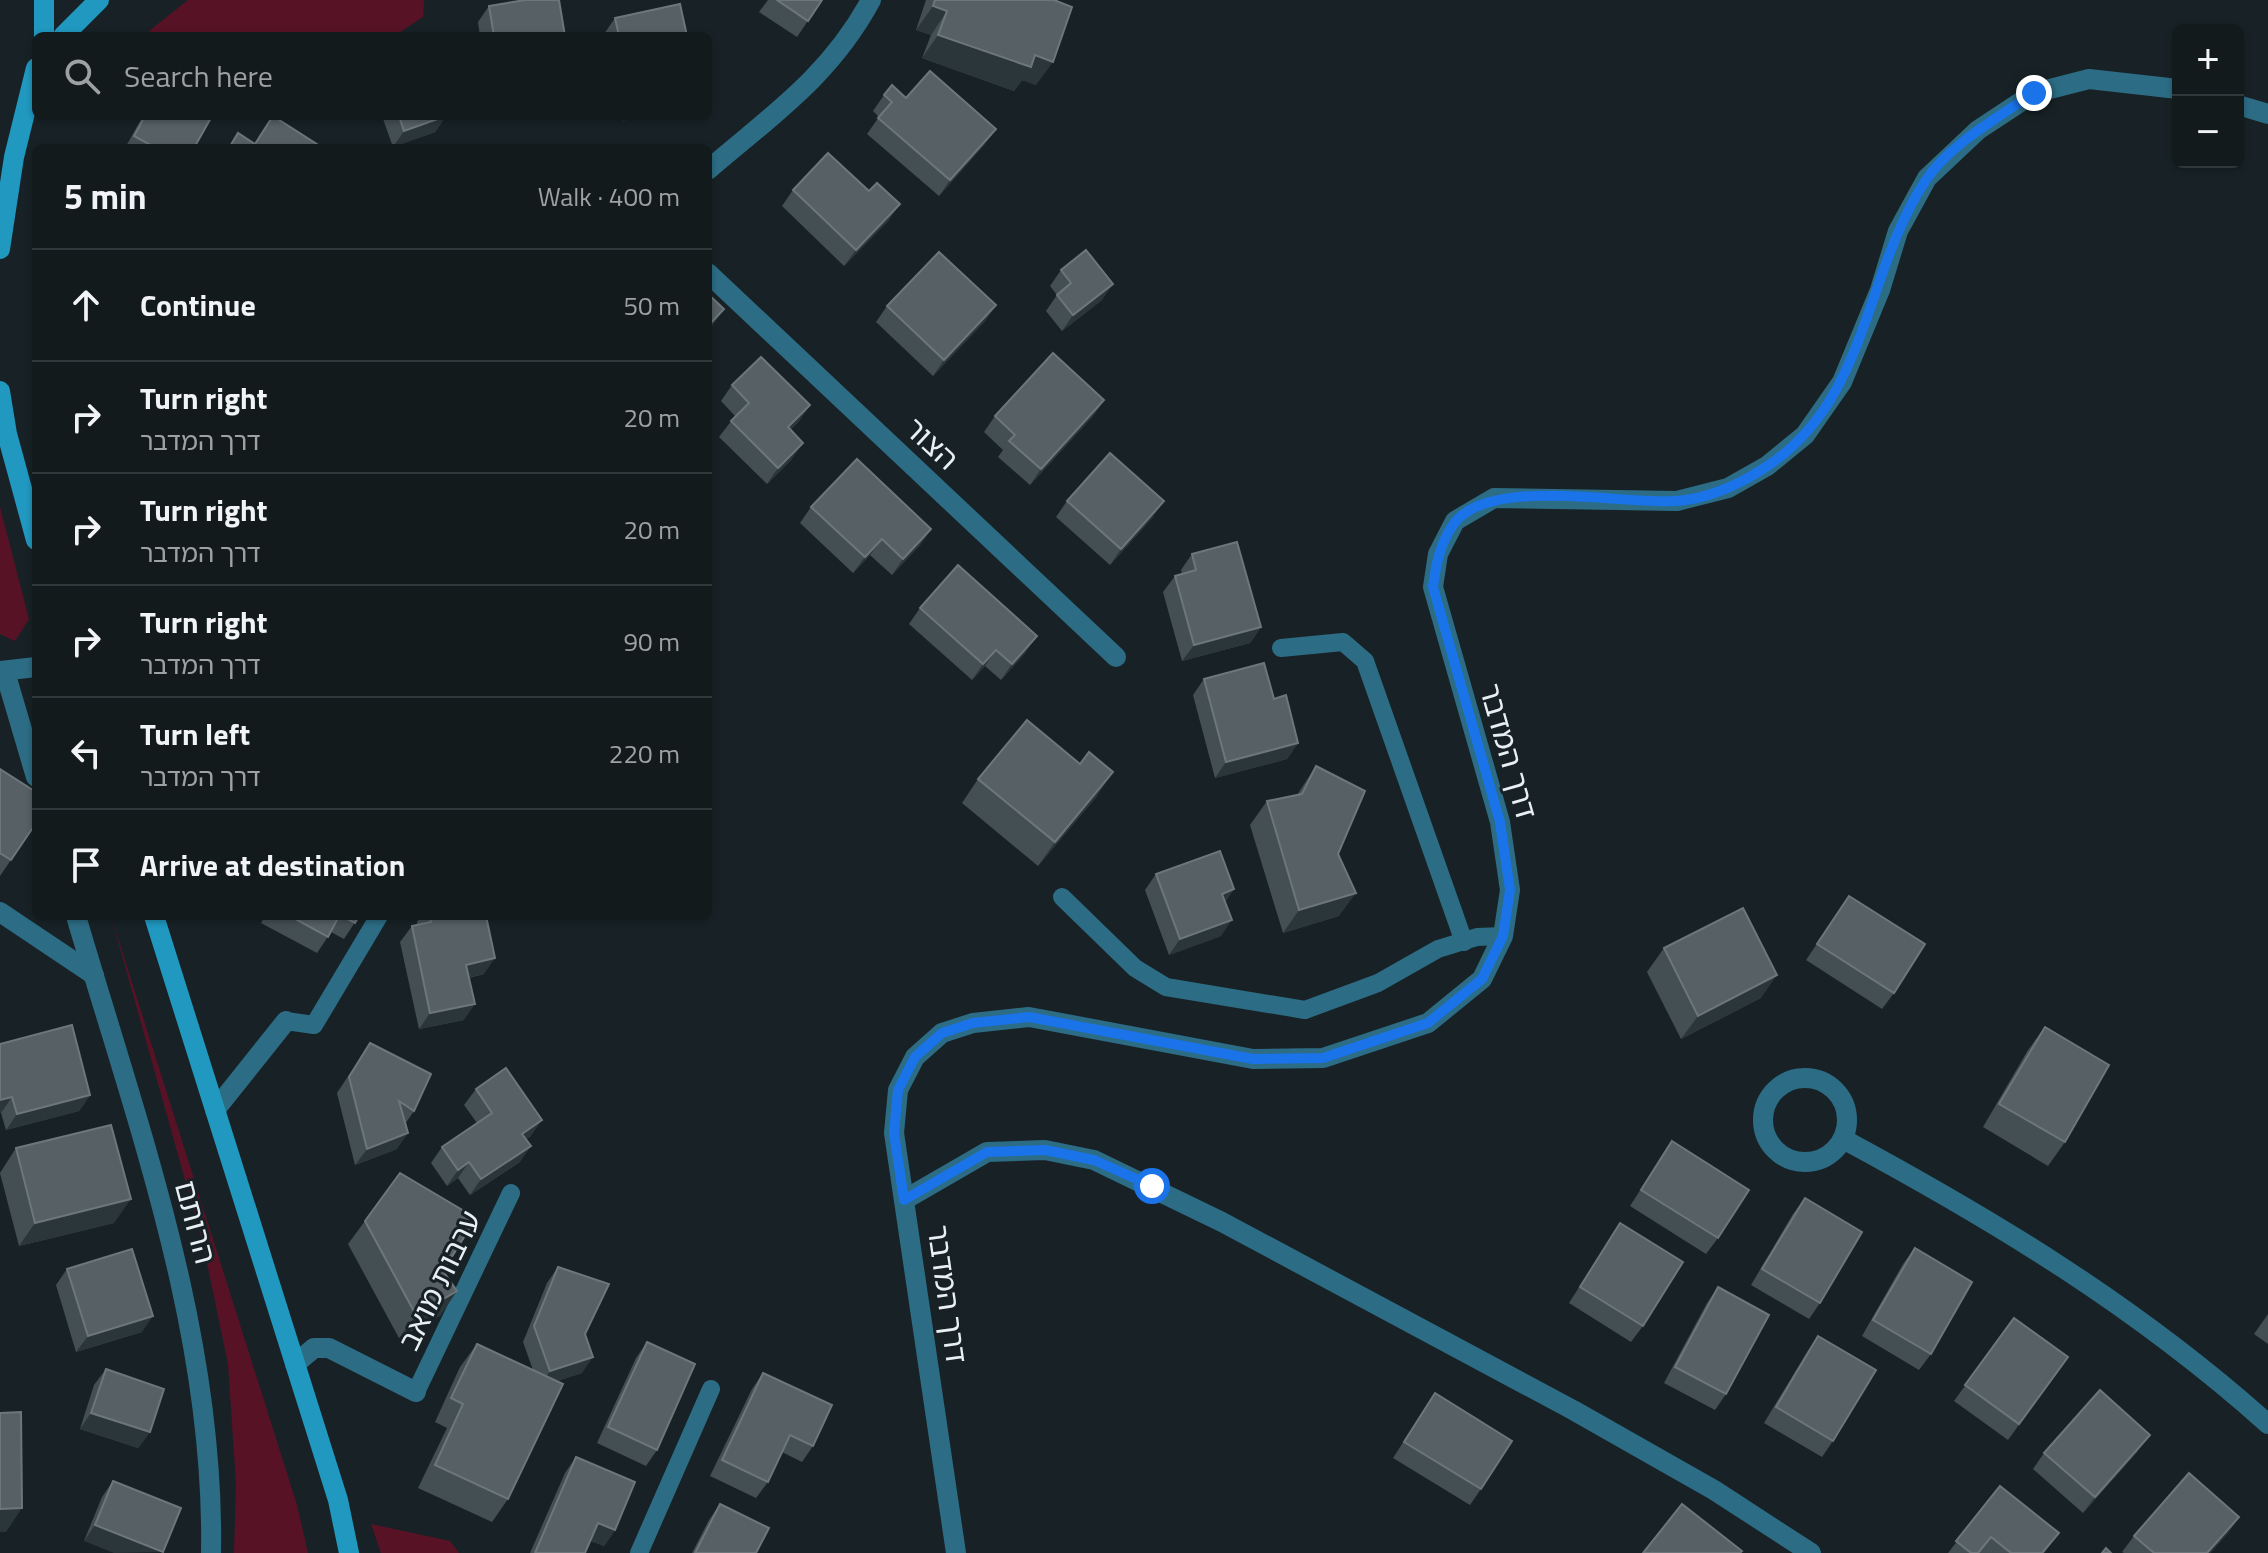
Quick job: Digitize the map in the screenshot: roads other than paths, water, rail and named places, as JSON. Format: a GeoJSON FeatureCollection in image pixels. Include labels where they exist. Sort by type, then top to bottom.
{"type":"FeatureCollection","features":[{"type":"Feature","properties":{"kind":"street"},"geometry":{"type":"LineString","coordinates":[[44,0],[44,32]]}},
{"type":"Feature","properties":{"kind":"street"},"geometry":{"type":"LineString","coordinates":[[67,32],[99,0]]}},
{"type":"Feature","properties":{"kind":"street"},"geometry":{"type":"LineString","coordinates":[[712,167],[822,73],[855,30],[871,0]]}},
{"type":"Feature","properties":{"kind":"street","name":"דרך המדבר"},"geometry":{"type":"LineString","coordinates":[[956,1553],[894,1133],[898,1090],[915,1057],[942,1033],[973,1023],[1029,1017],[1253,1059],[1323,1058],[1428,1023],[1482,979],[1503,936],[1510,890],[1500,822],[1433,587],[1438,554],[1455,521],[1494,498],[1677,501],[1728,488],[1767,466],[1805,435],[1842,382],[1880,290],[1898,231],[1927,178],[1978,130],[2034,93],[2089,79],[2172,88]]}},
{"type":"Feature","properties":{"kind":"street"},"geometry":{"type":"LineString","coordinates":[[0,249],[14,157],[32,90]]}},
{"type":"Feature","properties":{"kind":"street"},"geometry":{"type":"LineString","coordinates":[[2244,107],[2268,114]]}},
{"type":"Feature","properties":{"kind":"street","name":"הצור"},"geometry":{"type":"LineString","coordinates":[[712,277],[1116,657]]}},
{"type":"Feature","properties":{"kind":"street"},"geometry":{"type":"LineString","coordinates":[[0,391],[7,434],[32,525]]}},
{"type":"Feature","properties":{"kind":"street"},"geometry":{"type":"LineString","coordinates":[[32,668],[3,672],[32,764]]}},
{"type":"Feature","properties":{"kind":"street"},"geometry":{"type":"LineString","coordinates":[[0,912],[94,975]]}},
{"type":"Feature","properties":{"kind":"street","name":"הרותם"},"geometry":{"type":"LineString","coordinates":[[77,920],[186,1299],[205,1418],[211,1553]]}},
{"type":"Feature","properties":{"kind":"street"},"geometry":{"type":"LineString","coordinates":[[155,920],[338,1500],[349,1553]]}},
{"type":"Feature","properties":{"kind":"street"},"geometry":{"type":"LineString","coordinates":[[215,1110],[286,1021]]}},
{"type":"Feature","properties":{"kind":"street"},"geometry":{"type":"LineString","coordinates":[[1798,1078],[1812,1078],[1830,1086],[1842,1100],[1847,1113],[1843,1139],[1834,1150],[1818,1160],[1798,1162],[1779,1154],[1770,1145],[1763,1127],[1763,1113],[1770,1095],[1785,1082],[1798,1078]]}},
{"type":"Feature","properties":{"kind":"street"},"geometry":{"type":"LineString","coordinates":[[1843,1139],[1962,1204],[2068,1268],[2173,1342],[2268,1424]]}},
{"type":"Feature","properties":{"kind":"street"},"geometry":{"type":"LineString","coordinates":[[904,1200],[987,1152],[1045,1150],[1094,1160],[1250,1237],[1562,1403],[1714,1490],[1811,1553]]}},
{"type":"Feature","properties":{"kind":"street"},"geometry":{"type":"LineString","coordinates":[[295,1364],[314,1348],[329,1348],[416,1392]]}},
{"type":"Feature","properties":{"kind":"lane"},"geometry":{"type":"LineString","coordinates":[[1281,648],[1343,642],[1365,661],[1464,942]]}},
{"type":"Feature","properties":{"kind":"lane"},"geometry":{"type":"LineString","coordinates":[[1062,897],[1135,968],[1166,987],[1305,1010],[1336,1001],[1438,949],[1503,936]]}},
{"type":"Feature","properties":{"kind":"lane"},"geometry":{"type":"LineString","coordinates":[[286,1021],[314,1025],[377,920]]}},
{"type":"Feature","properties":{"kind":"lane","name":"ערבות מואב"},"geometry":{"type":"LineString","coordinates":[[416,1392],[511,1193]]}},
{"type":"Feature","properties":{"kind":"lane"},"geometry":{"type":"LineString","coordinates":[[639,1553],[711,1389]]}}]}
